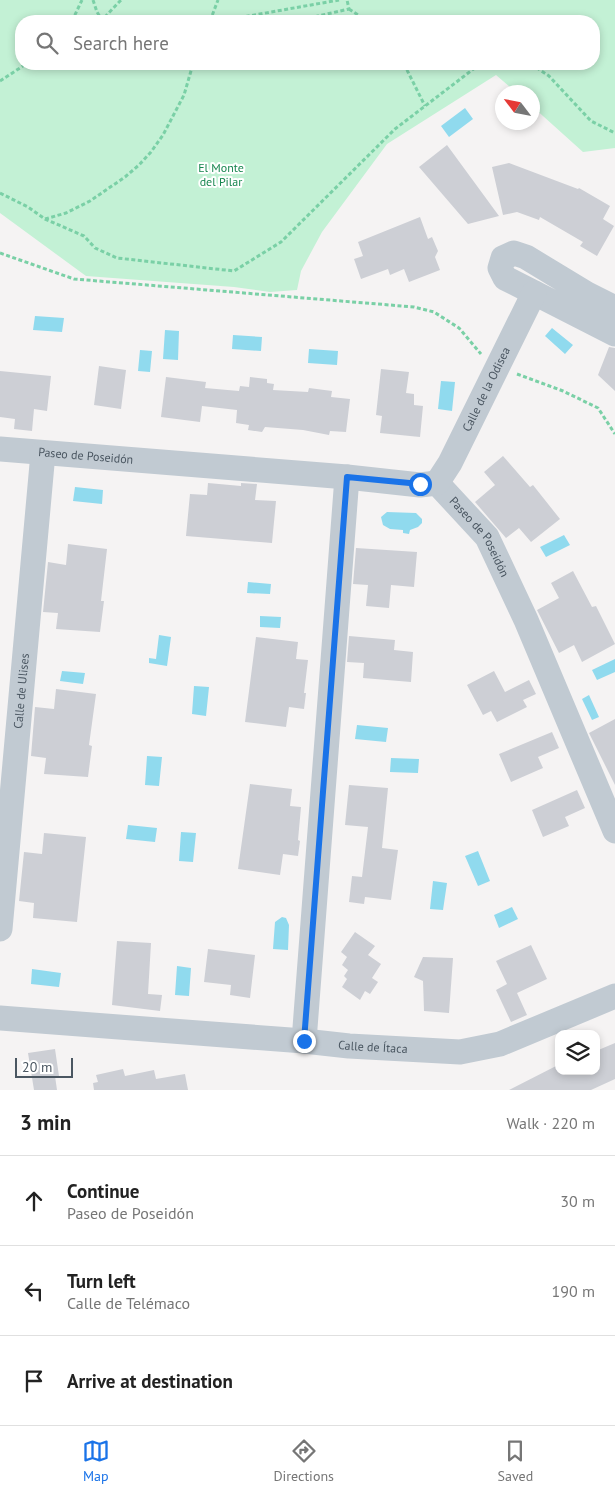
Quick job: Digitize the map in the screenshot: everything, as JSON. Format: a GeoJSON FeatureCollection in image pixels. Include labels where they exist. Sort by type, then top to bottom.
{"type":"FeatureCollection","features":[{"type":"Feature","properties":{"kind":"street"},"geometry":{"type":"LineString","coordinates":[[615,308],[587,294],[526,257],[514,253],[503,258],[500,268],[505,278],[615,334]]}},
{"type":"Feature","properties":{"kind":"street","name":"Calle de la Odisea"},"geometry":{"type":"LineString","coordinates":[[437,483],[450,463],[534,293]]}},
{"type":"Feature","properties":{"kind":"street","name":"Paseo de Poseidón"},"geometry":{"type":"LineString","coordinates":[[0,449],[420,484],[437,483],[487,537],[526,620],[615,832]]}},
{"type":"Feature","properties":{"kind":"street","name":"Calle de Ulises"},"geometry":{"type":"LineString","coordinates":[[0,929],[43,453]]}},
{"type":"Feature","properties":{"kind":"street"},"geometry":{"type":"LineString","coordinates":[[304,1041],[347,477]]}},
{"type":"Feature","properties":{"kind":"street","name":"Calle de Ítaca"},"geometry":{"type":"LineString","coordinates":[[0,1018],[349,1046],[460,1052],[500,1044],[615,996]]}},
{"type":"Feature","properties":{"kind":"path"},"geometry":{"type":"LineString","coordinates":[[75,15],[82,0]]}},
{"type":"Feature","properties":{"kind":"path"},"geometry":{"type":"LineString","coordinates":[[93,0],[99,15]]}},
{"type":"Feature","properties":{"kind":"path"},"geometry":{"type":"LineString","coordinates":[[108,15],[121,0]]}},
{"type":"Feature","properties":{"kind":"path"},"geometry":{"type":"LineString","coordinates":[[212,15],[218,0]]}},
{"type":"Feature","properties":{"kind":"path"},"geometry":{"type":"LineString","coordinates":[[254,15],[339,0]]}},
{"type":"Feature","properties":{"kind":"path"},"geometry":{"type":"LineString","coordinates":[[347,0],[349,9],[358,15]]}},
{"type":"Feature","properties":{"kind":"path"},"geometry":{"type":"LineString","coordinates":[[322,15],[349,9]]}},
{"type":"Feature","properties":{"kind":"path"},"geometry":{"type":"LineString","coordinates":[[0,81],[17,70]]}},
{"type":"Feature","properties":{"kind":"path"},"geometry":{"type":"LineString","coordinates":[[45,219],[66,213],[90,201],[124,177],[145,159],[163,135],[184,95],[191,70]]}},
{"type":"Feature","properties":{"kind":"path"},"geometry":{"type":"LineString","coordinates":[[407,70],[425,106]]}},
{"type":"Feature","properties":{"kind":"path"},"geometry":{"type":"LineString","coordinates":[[0,193],[28,207],[45,219],[84,236],[95,248],[117,258],[234,270],[281,242],[395,130],[472,70]]}},
{"type":"Feature","properties":{"kind":"path"},"geometry":{"type":"LineString","coordinates":[[540,70],[549,76],[591,121],[615,133]]}},
{"type":"Feature","properties":{"kind":"path"},"geometry":{"type":"LineString","coordinates":[[0,253],[74,279],[414,307],[434,312],[459,328],[482,355]]}},
{"type":"Feature","properties":{"kind":"path"},"geometry":{"type":"LineString","coordinates":[[513,372],[564,391],[598,408],[615,434]]}},
{"type":"Feature","properties":{"kind":"green space","name":"El Monte del Pilar"},"geometry":{"type":"Polygon","coordinates":[[[0,0],[615,0],[615,148],[583,152],[540,113],[540,85],[508,85],[496,75],[387,144],[322,232],[301,271],[297,290],[270,292],[234,287],[86,276],[0,213],[0,0]]]}},
{"type":"Feature","properties":{"kind":"water"},"geometry":{"type":"Polygon","coordinates":[[[465,108],[473,119],[449,137],[441,126],[465,108]]]}},
{"type":"Feature","properties":{"kind":"water"},"geometry":{"type":"Polygon","coordinates":[[[35,316],[64,318],[62,332],[33,330],[35,316]]]}},
{"type":"Feature","properties":{"kind":"water"},"geometry":{"type":"Polygon","coordinates":[[[552,328],[573,345],[565,354],[545,336],[552,328]]]}},
{"type":"Feature","properties":{"kind":"water"},"geometry":{"type":"Polygon","coordinates":[[[165,330],[179,331],[178,360],[163,359],[165,330]]]}},
{"type":"Feature","properties":{"kind":"water"},"geometry":{"type":"Polygon","coordinates":[[[233,335],[262,337],[261,351],[232,349],[233,335]]]}},
{"type":"Feature","properties":{"kind":"water"},"geometry":{"type":"Polygon","coordinates":[[[309,349],[338,351],[337,365],[308,363],[309,349]]]}},
{"type":"Feature","properties":{"kind":"water"},"geometry":{"type":"Polygon","coordinates":[[[140,350],[152,351],[150,372],[138,371],[140,350]]]}},
{"type":"Feature","properties":{"kind":"water"},"geometry":{"type":"Polygon","coordinates":[[[441,381],[455,382],[452,411],[438,409],[441,381]]]}},
{"type":"Feature","properties":{"kind":"water"},"geometry":{"type":"Polygon","coordinates":[[[75,487],[103,490],[102,504],[73,501],[75,487]]]}},
{"type":"Feature","properties":{"kind":"water"},"geometry":{"type":"Polygon","coordinates":[[[387,512],[416,513],[422,519],[422,523],[410,530],[409,534],[403,533],[403,530],[390,529],[383,525],[381,517],[387,512]]]}},
{"type":"Feature","properties":{"kind":"water"},"geometry":{"type":"Polygon","coordinates":[[[564,535],[570,545],[546,557],[540,547],[564,535]]]}},
{"type":"Feature","properties":{"kind":"water"},"geometry":{"type":"Polygon","coordinates":[[[248,582],[271,584],[270,594],[247,593],[248,582]]]}},
{"type":"Feature","properties":{"kind":"water"},"geometry":{"type":"Polygon","coordinates":[[[260,616],[281,617],[280,628],[260,627],[260,616]]]}},
{"type":"Feature","properties":{"kind":"water"},"geometry":{"type":"Polygon","coordinates":[[[159,635],[171,637],[167,666],[149,663],[149,658],[156,659],[159,635]]]}},
{"type":"Feature","properties":{"kind":"water"},"geometry":{"type":"Polygon","coordinates":[[[615,659],[615,672],[597,680],[592,670],[615,659]]]}},
{"type":"Feature","properties":{"kind":"water"},"geometry":{"type":"Polygon","coordinates":[[[62,671],[85,673],[83,684],[60,681],[62,671]]]}},
{"type":"Feature","properties":{"kind":"water"},"geometry":{"type":"Polygon","coordinates":[[[194,686],[209,687],[206,716],[192,714],[194,686]]]}},
{"type":"Feature","properties":{"kind":"water"},"geometry":{"type":"Polygon","coordinates":[[[589,695],[599,717],[592,720],[582,699],[589,695]]]}},
{"type":"Feature","properties":{"kind":"water"},"geometry":{"type":"Polygon","coordinates":[[[357,725],[388,728],[386,742],[355,739],[357,725]]]}},
{"type":"Feature","properties":{"kind":"water"},"geometry":{"type":"Polygon","coordinates":[[[147,756],[162,757],[159,786],[145,785],[147,756]]]}},
{"type":"Feature","properties":{"kind":"water"},"geometry":{"type":"Polygon","coordinates":[[[391,758],[419,759],[418,773],[390,772],[391,758]]]}},
{"type":"Feature","properties":{"kind":"water"},"geometry":{"type":"Polygon","coordinates":[[[128,825],[157,828],[155,842],[126,839],[128,825]]]}},
{"type":"Feature","properties":{"kind":"water"},"geometry":{"type":"Polygon","coordinates":[[[181,832],[196,833],[193,862],[179,861],[181,832]]]}},
{"type":"Feature","properties":{"kind":"water"},"geometry":{"type":"Polygon","coordinates":[[[478,851],[490,881],[478,886],[465,856],[478,851]]]}},
{"type":"Feature","properties":{"kind":"water"},"geometry":{"type":"Polygon","coordinates":[[[433,881],[447,883],[443,910],[430,909],[433,881]]]}},
{"type":"Feature","properties":{"kind":"water"},"geometry":{"type":"Polygon","coordinates":[[[512,907],[518,919],[499,928],[494,915],[512,907]]]}},
{"type":"Feature","properties":{"kind":"water"},"geometry":{"type":"Polygon","coordinates":[[[282,917],[286,918],[289,925],[288,950],[273,949],[275,922],[282,917]]]}},
{"type":"Feature","properties":{"kind":"water"},"geometry":{"type":"Polygon","coordinates":[[[177,966],[191,968],[189,996],[175,995],[177,966]]]}},
{"type":"Feature","properties":{"kind":"water"},"geometry":{"type":"Polygon","coordinates":[[[32,969],[61,973],[59,987],[31,984],[32,969]]]}},
{"type":"Feature","properties":{"kind":"building"},"geometry":{"type":"Polygon","coordinates":[[[447,145],[499,216],[468,224],[419,167],[447,145]]]}},
{"type":"Feature","properties":{"kind":"building"},"geometry":{"type":"Polygon","coordinates":[[[509,163],[579,188],[610,206],[603,219],[614,226],[597,256],[580,246],[583,242],[540,217],[539,220],[517,212],[503,215],[492,167],[509,163]]]}},
{"type":"Feature","properties":{"kind":"building"},"geometry":{"type":"Polygon","coordinates":[[[420,217],[428,239],[432,237],[438,251],[435,257],[440,270],[409,282],[404,269],[390,275],[388,269],[361,279],[354,259],[363,256],[358,242],[420,217]]]}},
{"type":"Feature","properties":{"kind":"building"},"geometry":{"type":"Polygon","coordinates":[[[609,347],[615,348],[615,391],[598,375],[609,347]]]}},
{"type":"Feature","properties":{"kind":"building"},"geometry":{"type":"Polygon","coordinates":[[[99,366],[126,370],[121,409],[94,405],[99,366]]]}},
{"type":"Feature","properties":{"kind":"building"},"geometry":{"type":"Polygon","coordinates":[[[381,369],[409,372],[406,393],[414,394],[414,405],[423,406],[420,437],[380,433],[382,416],[376,415],[381,369]]]}},
{"type":"Feature","properties":{"kind":"building"},"geometry":{"type":"Polygon","coordinates":[[[0,371],[51,376],[47,411],[34,409],[32,431],[14,429],[15,419],[0,417],[0,371]]]}},
{"type":"Feature","properties":{"kind":"building"},"geometry":{"type":"Polygon","coordinates":[[[166,377],[206,382],[205,388],[239,391],[240,386],[249,387],[250,377],[267,379],[267,383],[274,384],[273,390],[308,392],[309,388],[332,391],[331,397],[350,399],[346,432],[330,431],[329,435],[303,430],[265,427],[262,432],[248,430],[249,425],[236,423],[237,410],[202,406],[200,422],[161,417],[166,377]]]}},
{"type":"Feature","properties":{"kind":"building"},"geometry":{"type":"Polygon","coordinates":[[[503,456],[530,487],[533,485],[560,519],[531,542],[519,528],[506,538],[475,502],[495,485],[484,472],[503,456]]]}},
{"type":"Feature","properties":{"kind":"building"},"geometry":{"type":"Polygon","coordinates":[[[208,483],[241,486],[241,483],[257,484],[255,500],[276,501],[272,543],[186,536],[190,494],[207,495],[208,483]]]}},
{"type":"Feature","properties":{"kind":"building"},"geometry":{"type":"Polygon","coordinates":[[[68,544],[107,549],[101,601],[104,601],[100,632],[56,629],[58,613],[43,612],[48,562],[66,565],[68,544]]]}},
{"type":"Feature","properties":{"kind":"building"},"geometry":{"type":"Polygon","coordinates":[[[356,548],[417,552],[414,587],[391,585],[389,608],[366,606],[368,585],[353,584],[356,548]]]}},
{"type":"Feature","properties":{"kind":"building"},"geometry":{"type":"Polygon","coordinates":[[[573,571],[592,607],[596,606],[615,644],[582,662],[574,645],[559,653],[537,610],[559,598],[551,583],[573,571]]]}},
{"type":"Feature","properties":{"kind":"building"},"geometry":{"type":"Polygon","coordinates":[[[349,636],[395,640],[394,650],[413,652],[411,682],[363,678],[364,663],[347,662],[349,636]]]}},
{"type":"Feature","properties":{"kind":"building"},"geometry":{"type":"Polygon","coordinates":[[[256,637],[298,642],[296,659],[308,660],[304,709],[289,707],[286,727],[245,722],[256,637]]]}},
{"type":"Feature","properties":{"kind":"building"},"geometry":{"type":"Polygon","coordinates":[[[494,671],[505,692],[529,680],[536,694],[523,700],[527,707],[497,722],[491,711],[483,715],[467,685],[494,671]]]}},
{"type":"Feature","properties":{"kind":"building"},"geometry":{"type":"Polygon","coordinates":[[[56,689],[96,694],[89,745],[92,746],[88,777],[44,774],[46,758],[31,756],[35,707],[54,709],[56,689]]]}},
{"type":"Feature","properties":{"kind":"building"},"geometry":{"type":"Polygon","coordinates":[[[615,719],[615,785],[589,733],[615,719]]]}},
{"type":"Feature","properties":{"kind":"building"},"geometry":{"type":"Polygon","coordinates":[[[552,732],[559,748],[538,757],[543,768],[511,782],[499,754],[552,732]]]}},
{"type":"Feature","properties":{"kind":"building"},"geometry":{"type":"Polygon","coordinates":[[[250,784],[292,789],[290,806],[301,807],[298,856],[283,854],[280,875],[238,869],[250,784]]]}},
{"type":"Feature","properties":{"kind":"building"},"geometry":{"type":"Polygon","coordinates":[[[349,785],[388,788],[382,848],[398,850],[391,900],[365,897],[364,904],[349,902],[352,876],[362,877],[368,827],[345,825],[349,785]]]}},
{"type":"Feature","properties":{"kind":"building"},"geometry":{"type":"Polygon","coordinates":[[[577,790],[585,808],[565,817],[569,826],[543,837],[532,810],[577,790]]]}},
{"type":"Feature","properties":{"kind":"building"},"geometry":{"type":"Polygon","coordinates":[[[44,833],[86,837],[77,922],[33,918],[34,903],[19,901],[24,852],[42,854],[44,833]]]}},
{"type":"Feature","properties":{"kind":"building"},"geometry":{"type":"Polygon","coordinates":[[[355,932],[375,946],[368,955],[381,964],[372,978],[378,982],[370,994],[365,991],[360,1000],[342,987],[347,979],[344,976],[348,970],[342,965],[347,957],[341,952],[355,932]]]}},
{"type":"Feature","properties":{"kind":"building"},"geometry":{"type":"Polygon","coordinates":[[[117,941],[151,943],[148,994],[162,995],[160,1011],[112,1005],[117,941]]]}},
{"type":"Feature","properties":{"kind":"building"},"geometry":{"type":"Polygon","coordinates":[[[531,945],[547,979],[517,993],[527,1015],[511,1022],[496,990],[507,984],[496,961],[531,945]]]}},
{"type":"Feature","properties":{"kind":"building"},"geometry":{"type":"Polygon","coordinates":[[[208,949],[255,955],[250,998],[230,995],[231,985],[204,982],[208,949]]]}},
{"type":"Feature","properties":{"kind":"building"},"geometry":{"type":"Polygon","coordinates":[[[423,957],[453,958],[449,1013],[424,1011],[423,981],[414,977],[423,957]]]}},
{"type":"Feature","properties":{"kind":"building"},"geometry":{"type":"Polygon","coordinates":[[[615,1043],[615,1079],[591,1090],[509,1090],[555,1067],[555,1075],[600,1075],[600,1049],[615,1043]]]}},
{"type":"Feature","properties":{"kind":"building"},"geometry":{"type":"Polygon","coordinates":[[[55,1049],[59,1076],[55,1076],[57,1090],[34,1090],[28,1053],[55,1049]]]}},
{"type":"Feature","properties":{"kind":"building"},"geometry":{"type":"Polygon","coordinates":[[[123,1069],[125,1076],[154,1070],[156,1079],[185,1074],[188,1090],[94,1090],[93,1083],[98,1082],[96,1075],[123,1069]]]}},
{"type":"Feature","properties":{"kind":"route"},"geometry":{"type":"LineString","coordinates":[[304,1041],[347,477],[420,484]]}}]}
